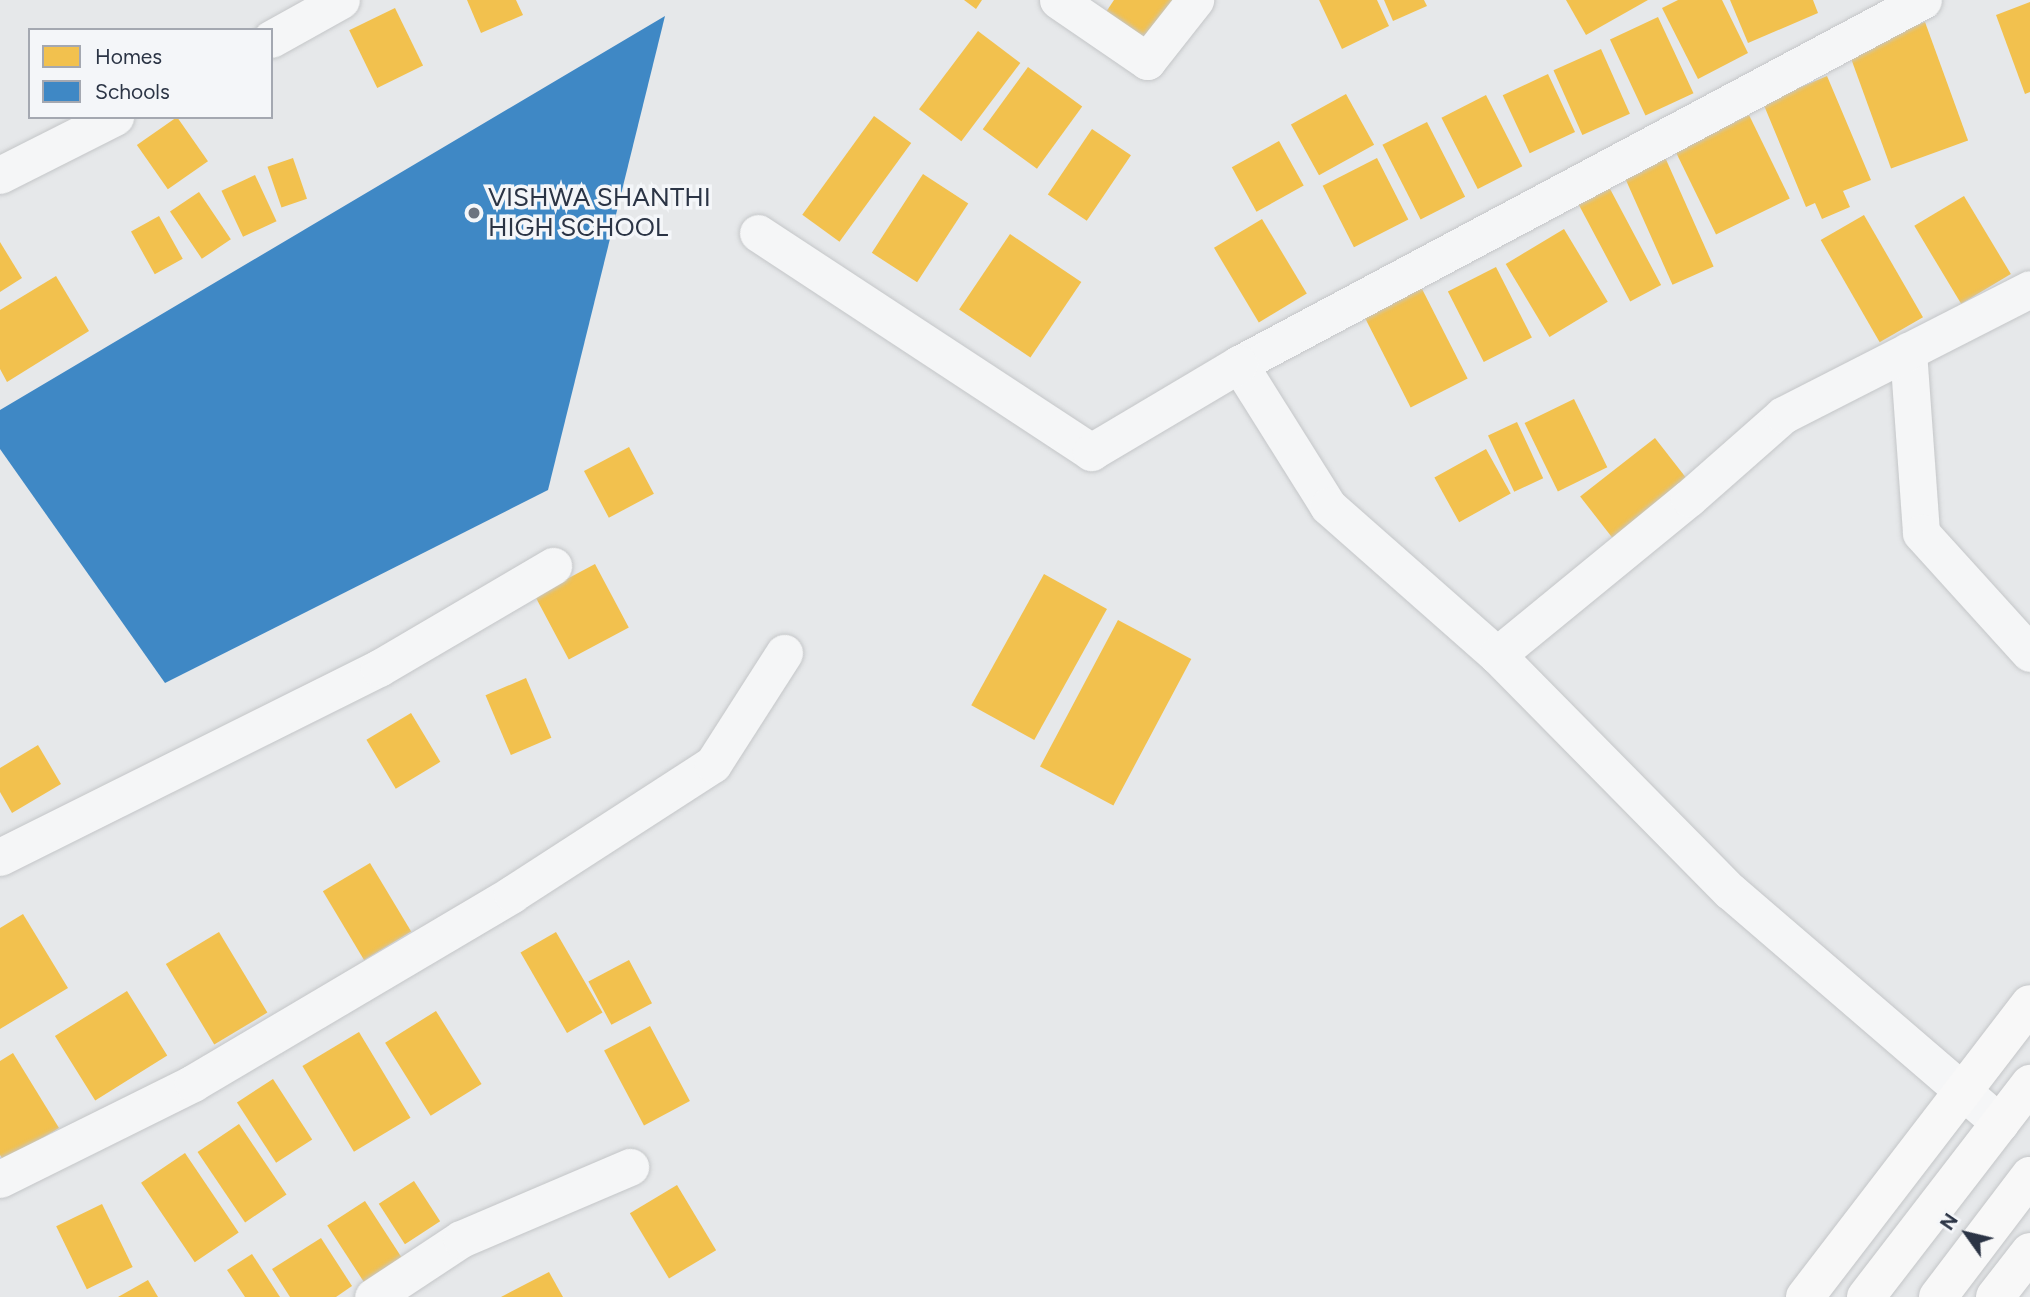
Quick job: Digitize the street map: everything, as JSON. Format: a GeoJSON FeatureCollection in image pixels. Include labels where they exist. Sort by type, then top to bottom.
{"type":"FeatureCollection","features":[{"type":"Feature","properties":{"kind":"main road"},"geometry":{"type":"LineString","coordinates":[[1805,1297],[2030,1004]]}},
{"type":"Feature","properties":{"kind":"main road"},"geometry":{"type":"LineString","coordinates":[[1866,1297],[2030,1084]]}},
{"type":"Feature","properties":{"kind":"main road"},"geometry":{"type":"LineString","coordinates":[[1938,1297],[2030,1176]]}},
{"type":"Feature","properties":{"kind":"main road"},"geometry":{"type":"LineString","coordinates":[[1995,1297],[2030,1252]]}},
{"type":"Feature","properties":{"kind":"street"},"geometry":{"type":"LineString","coordinates":[[273,38],[341,0]]}},
{"type":"Feature","properties":{"kind":"street"},"geometry":{"type":"LineString","coordinates":[[1058,0],[1147,61],[1195,0]]}},
{"type":"Feature","properties":{"kind":"street"},"geometry":{"type":"LineString","coordinates":[[758,233],[1091,452],[1239,364],[1923,0]]}},
{"type":"Feature","properties":{"kind":"street"},"geometry":{"type":"LineString","coordinates":[[0,175],[111,119]]}},
{"type":"Feature","properties":{"kind":"street"},"geometry":{"type":"LineString","coordinates":[[1497,655],[1689,498],[1783,415],[2030,289]]}},
{"type":"Feature","properties":{"kind":"street"},"geometry":{"type":"LineString","coordinates":[[1908,351],[1921,533],[2030,653]]}},
{"type":"Feature","properties":{"kind":"street"},"geometry":{"type":"LineString","coordinates":[[1239,364],[1328,506],[1497,655],[1730,891],[2000,1123]]}},
{"type":"Feature","properties":{"kind":"street"},"geometry":{"type":"LineString","coordinates":[[0,857],[379,668],[554,566]]}},
{"type":"Feature","properties":{"kind":"street"},"geometry":{"type":"LineString","coordinates":[[0,1179],[193,1083],[512,894],[713,764],[784,653]]}},
{"type":"Feature","properties":{"kind":"street"},"geometry":{"type":"LineString","coordinates":[[373,1297],[461,1239],[629,1167]]}},
{"type":"Feature","properties":{"kind":"building: Homes"},"geometry":{"type":"Polygon","coordinates":[[[467,0],[516,0],[523,15],[481,33],[467,0]]]}},
{"type":"Feature","properties":{"kind":"building: Homes"},"geometry":{"type":"Polygon","coordinates":[[[964,0],[982,0],[976,9],[964,0]]]}},
{"type":"Feature","properties":{"kind":"building: Homes"},"geometry":{"type":"Polygon","coordinates":[[[1114,0],[1174,0],[1152,44],[1106,12],[1114,0]]]}},
{"type":"Feature","properties":{"kind":"building: Homes"},"geometry":{"type":"Polygon","coordinates":[[[1319,0],[1377,0],[1389,26],[1342,49],[1319,0]]]}},
{"type":"Feature","properties":{"kind":"building: Homes"},"geometry":{"type":"Polygon","coordinates":[[[1384,0],[1424,0],[1427,6],[1393,21],[1384,0]]]}},
{"type":"Feature","properties":{"kind":"building: Homes"},"geometry":{"type":"Polygon","coordinates":[[[1566,0],[1648,0],[1586,35],[1566,0]]]}},
{"type":"Feature","properties":{"kind":"building: Homes"},"geometry":{"type":"Polygon","coordinates":[[[1678,0],[1722,0],[1748,53],[1698,79],[1662,8],[1678,0]]]}},
{"type":"Feature","properties":{"kind":"building: Homes"},"geometry":{"type":"Polygon","coordinates":[[[1730,0],[1813,0],[1818,13],[1748,43],[1730,0]]]}},
{"type":"Feature","properties":{"kind":"building: Homes"},"geometry":{"type":"Polygon","coordinates":[[[2030,2],[2030,92],[2025,94],[1996,15],[2030,2]]]}},
{"type":"Feature","properties":{"kind":"building: Homes"},"geometry":{"type":"Polygon","coordinates":[[[395,8],[423,66],[377,88],[349,30],[395,8]]]}},
{"type":"Feature","properties":{"kind":"building: Homes"},"geometry":{"type":"Polygon","coordinates":[[[1658,17],[1693,93],[1645,116],[1610,39],[1658,17]]]}},
{"type":"Feature","properties":{"kind":"building: Homes"},"geometry":{"type":"Polygon","coordinates":[[[1925,22],[1968,140],[1891,168],[1848,50],[1925,22]]]}},
{"type":"Feature","properties":{"kind":"building: Homes"},"geometry":{"type":"Polygon","coordinates":[[[978,31],[1020,63],[961,141],[919,109],[978,31]]]}},
{"type":"Feature","properties":{"kind":"building: Homes"},"geometry":{"type":"Polygon","coordinates":[[[1601,49],[1630,114],[1582,135],[1553,70],[1601,49]]]}},
{"type":"Feature","properties":{"kind":"building: Homes"},"geometry":{"type":"Polygon","coordinates":[[[1028,67],[1082,106],[1037,169],[983,129],[1028,67]]]}},
{"type":"Feature","properties":{"kind":"building: Homes"},"geometry":{"type":"Polygon","coordinates":[[[1548,74],[1575,132],[1530,153],[1503,95],[1548,74]]]}},
{"type":"Feature","properties":{"kind":"building: Homes"},"geometry":{"type":"Polygon","coordinates":[[[1827,76],[1871,180],[1843,191],[1850,207],[1822,219],[1815,203],[1806,207],[1763,103],[1827,76]]]}},
{"type":"Feature","properties":{"kind":"building: Homes"},"geometry":{"type":"Polygon","coordinates":[[[1346,94],[1374,145],[1319,175],[1291,125],[1346,94]]]}},
{"type":"Feature","properties":{"kind":"building: Homes"},"geometry":{"type":"Polygon","coordinates":[[[1486,95],[1522,166],[1478,189],[1441,118],[1486,95]]]}},
{"type":"Feature","properties":{"kind":"building: Homes"},"geometry":{"type":"Polygon","coordinates":[[[1749,115],[1790,199],[1716,235],[1675,151],[1749,115]]]}},
{"type":"Feature","properties":{"kind":"building: Homes"},"geometry":{"type":"Polygon","coordinates":[[[874,116],[911,143],[840,242],[802,215],[874,116]]]}},
{"type":"Feature","properties":{"kind":"building: Homes"},"geometry":{"type":"Polygon","coordinates":[[[174,119],[178,119],[208,161],[168,189],[137,145],[174,119]]]}},
{"type":"Feature","properties":{"kind":"building: Homes"},"geometry":{"type":"Polygon","coordinates":[[[1427,122],[1465,197],[1421,220],[1382,145],[1427,122]]]}},
{"type":"Feature","properties":{"kind":"building: Homes"},"geometry":{"type":"Polygon","coordinates":[[[1092,129],[1131,155],[1087,221],[1048,194],[1092,129]]]}},
{"type":"Feature","properties":{"kind":"building: Homes"},"geometry":{"type":"Polygon","coordinates":[[[1279,141],[1304,186],[1256,212],[1232,167],[1279,141]]]}},
{"type":"Feature","properties":{"kind":"building: Homes"},"geometry":{"type":"Polygon","coordinates":[[[1664,155],[1714,266],[1673,285],[1623,173],[1664,155]]]}},
{"type":"Feature","properties":{"kind":"building: Homes"},"geometry":{"type":"Polygon","coordinates":[[[293,158],[307,199],[281,207],[267,167],[293,158]]]}},
{"type":"Feature","properties":{"kind":"building: Homes"},"geometry":{"type":"Polygon","coordinates":[[[1377,158],[1408,219],[1354,247],[1323,186],[1377,158]]]}},
{"type":"Feature","properties":{"kind":"building: Homes"},"geometry":{"type":"Polygon","coordinates":[[[923,174],[968,203],[917,282],[872,253],[923,174]]]}},
{"type":"Feature","properties":{"kind":"building: Homes"},"geometry":{"type":"Polygon","coordinates":[[[255,175],[277,221],[243,237],[221,191],[255,175]]]}},
{"type":"Feature","properties":{"kind":"building: Homes"},"geometry":{"type":"Polygon","coordinates":[[[1609,187],[1661,285],[1630,301],[1578,203],[1609,187]]]}},
{"type":"Feature","properties":{"kind":"building: Homes"},"geometry":{"type":"Polygon","coordinates":[[[199,192],[231,239],[202,259],[170,212],[199,192]]]}},
{"type":"Feature","properties":{"kind":"building: Homes"},"geometry":{"type":"Polygon","coordinates":[[[1964,196],[2011,274],[1961,304],[1914,226],[1964,196]]]}},
{"type":"Feature","properties":{"kind":"building: Homes"},"geometry":{"type":"Polygon","coordinates":[[[1864,215],[1923,317],[1880,342],[1821,240],[1864,215]]]}},
{"type":"Feature","properties":{"kind":"building: Homes"},"geometry":{"type":"Polygon","coordinates":[[[159,216],[183,259],[155,274],[131,232],[159,216]]]}},
{"type":"Feature","properties":{"kind":"building: Homes"},"geometry":{"type":"Polygon","coordinates":[[[1262,219],[1307,294],[1259,322],[1214,248],[1262,219]]]}},
{"type":"Feature","properties":{"kind":"building: Homes"},"geometry":{"type":"Polygon","coordinates":[[[1564,229],[1608,302],[1549,337],[1506,264],[1564,229]]]}},
{"type":"Feature","properties":{"kind":"building: Homes"},"geometry":{"type":"Polygon","coordinates":[[[1010,234],[1081,282],[1030,358],[959,309],[1010,234]]]}},
{"type":"Feature","properties":{"kind":"building: Homes"},"geometry":{"type":"Polygon","coordinates":[[[0,242],[22,278],[0,292],[0,242]]]}},
{"type":"Feature","properties":{"kind":"building: Homes"},"geometry":{"type":"Polygon","coordinates":[[[1496,267],[1532,337],[1484,362],[1448,292],[1496,267]]]}},
{"type":"Feature","properties":{"kind":"building: Homes"},"geometry":{"type":"Polygon","coordinates":[[[56,276],[89,331],[7,382],[0,369],[0,310],[56,276]]]}},
{"type":"Feature","properties":{"kind":"building: Homes"},"geometry":{"type":"Polygon","coordinates":[[[1420,285],[1468,379],[1411,408],[1363,314],[1420,285]]]}},
{"type":"Feature","properties":{"kind":"building: Homes"},"geometry":{"type":"Polygon","coordinates":[[[1574,399],[1607,467],[1558,491],[1525,423],[1574,399]]]}},
{"type":"Feature","properties":{"kind":"building: Homes"},"geometry":{"type":"Polygon","coordinates":[[[1517,422],[1543,478],[1514,492],[1488,436],[1517,422]]]}},
{"type":"Feature","properties":{"kind":"building: Homes"},"geometry":{"type":"Polygon","coordinates":[[[105,432],[230,611],[190,639],[65,460],[105,432]]]}},
{"type":"Feature","properties":{"kind":"building: Homes"},"geometry":{"type":"Polygon","coordinates":[[[1655,438],[1690,483],[1615,541],[1580,496],[1655,438]]]}},
{"type":"Feature","properties":{"kind":"building: Homes"},"geometry":{"type":"Polygon","coordinates":[[[629,447],[654,494],[609,518],[584,471],[629,447]]]}},
{"type":"Feature","properties":{"kind":"building: Homes"},"geometry":{"type":"Polygon","coordinates":[[[1486,449],[1511,494],[1459,522],[1434,478],[1486,449]]]}},
{"type":"Feature","properties":{"kind":"building: Homes"},"geometry":{"type":"Polygon","coordinates":[[[595,564],[629,628],[569,659],[535,596],[595,564]]]}},
{"type":"Feature","properties":{"kind":"building: Homes"},"geometry":{"type":"Polygon","coordinates":[[[1044,574],[1107,609],[1034,740],[971,705],[1044,574]]]}},
{"type":"Feature","properties":{"kind":"building: Homes"},"geometry":{"type":"Polygon","coordinates":[[[1118,620],[1191,659],[1113,806],[1040,767],[1118,620]]]}},
{"type":"Feature","properties":{"kind":"building: Homes"},"geometry":{"type":"Polygon","coordinates":[[[526,678],[551,738],[511,755],[485,695],[526,678]]]}},
{"type":"Feature","properties":{"kind":"building: Homes"},"geometry":{"type":"Polygon","coordinates":[[[411,713],[440,762],[396,789],[366,740],[411,713]]]}},
{"type":"Feature","properties":{"kind":"building: Homes"},"geometry":{"type":"Polygon","coordinates":[[[38,745],[61,784],[12,813],[0,792],[0,768],[38,745]]]}},
{"type":"Feature","properties":{"kind":"building: Homes"},"geometry":{"type":"Polygon","coordinates":[[[370,863],[411,932],[364,960],[323,891],[370,863]]]}},
{"type":"Feature","properties":{"kind":"building: Homes"},"geometry":{"type":"Polygon","coordinates":[[[23,914],[68,988],[0,1029],[0,928],[23,914]]]}},
{"type":"Feature","properties":{"kind":"building: Homes"},"geometry":{"type":"Polygon","coordinates":[[[219,932],[267,1013],[214,1045],[166,964],[219,932]]]}},
{"type":"Feature","properties":{"kind":"building: Homes"},"geometry":{"type":"Polygon","coordinates":[[[556,932],[602,1013],[567,1033],[520,952],[556,932]]]}},
{"type":"Feature","properties":{"kind":"building: Homes"},"geometry":{"type":"Polygon","coordinates":[[[629,960],[652,1003],[611,1025],[588,982],[629,960]]]}},
{"type":"Feature","properties":{"kind":"building: Homes"},"geometry":{"type":"Polygon","coordinates":[[[127,991],[167,1055],[95,1100],[55,1036],[127,991]]]}},
{"type":"Feature","properties":{"kind":"building: Homes"},"geometry":{"type":"Polygon","coordinates":[[[436,1011],[482,1084],[431,1116],[385,1043],[436,1011]]]}},
{"type":"Feature","properties":{"kind":"building: Homes"},"geometry":{"type":"Polygon","coordinates":[[[650,1026],[690,1101],[644,1125],[604,1050],[650,1026]]]}},
{"type":"Feature","properties":{"kind":"building: Homes"},"geometry":{"type":"Polygon","coordinates":[[[359,1032],[411,1118],[354,1152],[302,1066],[359,1032]]]}},
{"type":"Feature","properties":{"kind":"building: Homes"},"geometry":{"type":"Polygon","coordinates":[[[13,1053],[59,1128],[4,1161],[0,1155],[0,1061],[13,1053]]]}},
{"type":"Feature","properties":{"kind":"building: Homes"},"geometry":{"type":"Polygon","coordinates":[[[273,1079],[312,1139],[276,1163],[237,1102],[273,1079]]]}},
{"type":"Feature","properties":{"kind":"building: Homes"},"geometry":{"type":"Polygon","coordinates":[[[239,1124],[287,1194],[245,1222],[198,1152],[239,1124]]]}},
{"type":"Feature","properties":{"kind":"building: Homes"},"geometry":{"type":"Polygon","coordinates":[[[185,1153],[239,1233],[195,1262],[141,1183],[185,1153]]]}},
{"type":"Feature","properties":{"kind":"building: Homes"},"geometry":{"type":"Polygon","coordinates":[[[414,1181],[440,1221],[405,1244],[379,1204],[414,1181]]]}},
{"type":"Feature","properties":{"kind":"building: Homes"},"geometry":{"type":"Polygon","coordinates":[[[677,1185],[716,1250],[669,1278],[630,1213],[677,1185]]]}},
{"type":"Feature","properties":{"kind":"building: Homes"},"geometry":{"type":"Polygon","coordinates":[[[365,1201],[401,1257],[364,1282],[327,1226],[365,1201]]]}},
{"type":"Feature","properties":{"kind":"building: Homes"},"geometry":{"type":"Polygon","coordinates":[[[102,1204],[133,1267],[87,1289],[56,1226],[102,1204]]]}},
{"type":"Feature","properties":{"kind":"building: Homes"},"geometry":{"type":"Polygon","coordinates":[[[321,1238],[352,1286],[336,1297],[290,1297],[272,1269],[321,1238]]]}},
{"type":"Feature","properties":{"kind":"building: Homes"},"geometry":{"type":"Polygon","coordinates":[[[252,1254],[280,1297],[245,1297],[227,1270],[252,1254]]]}},
{"type":"Feature","properties":{"kind":"building: Homes"},"geometry":{"type":"Polygon","coordinates":[[[549,1272],[563,1297],[501,1297],[549,1272]]]}},
{"type":"Feature","properties":{"kind":"building: Homes"},"geometry":{"type":"Polygon","coordinates":[[[148,1280],[158,1297],[118,1297],[148,1280]]]}},
{"type":"Feature","properties":{"kind":"building: Schools","name":"VISHWA SHANTHI HIGH SCHOOL"},"geometry":{"type":"Polygon","coordinates":[[[665,16],[548,490],[165,683],[0,449],[0,410],[665,16]]]}},
{"type":"Feature","properties":{"kind":"place","name":"VISHWA SHANTHI HIGH SCHOOL"},"geometry":{"type":"Point","coordinates":[474,213]}}]}
